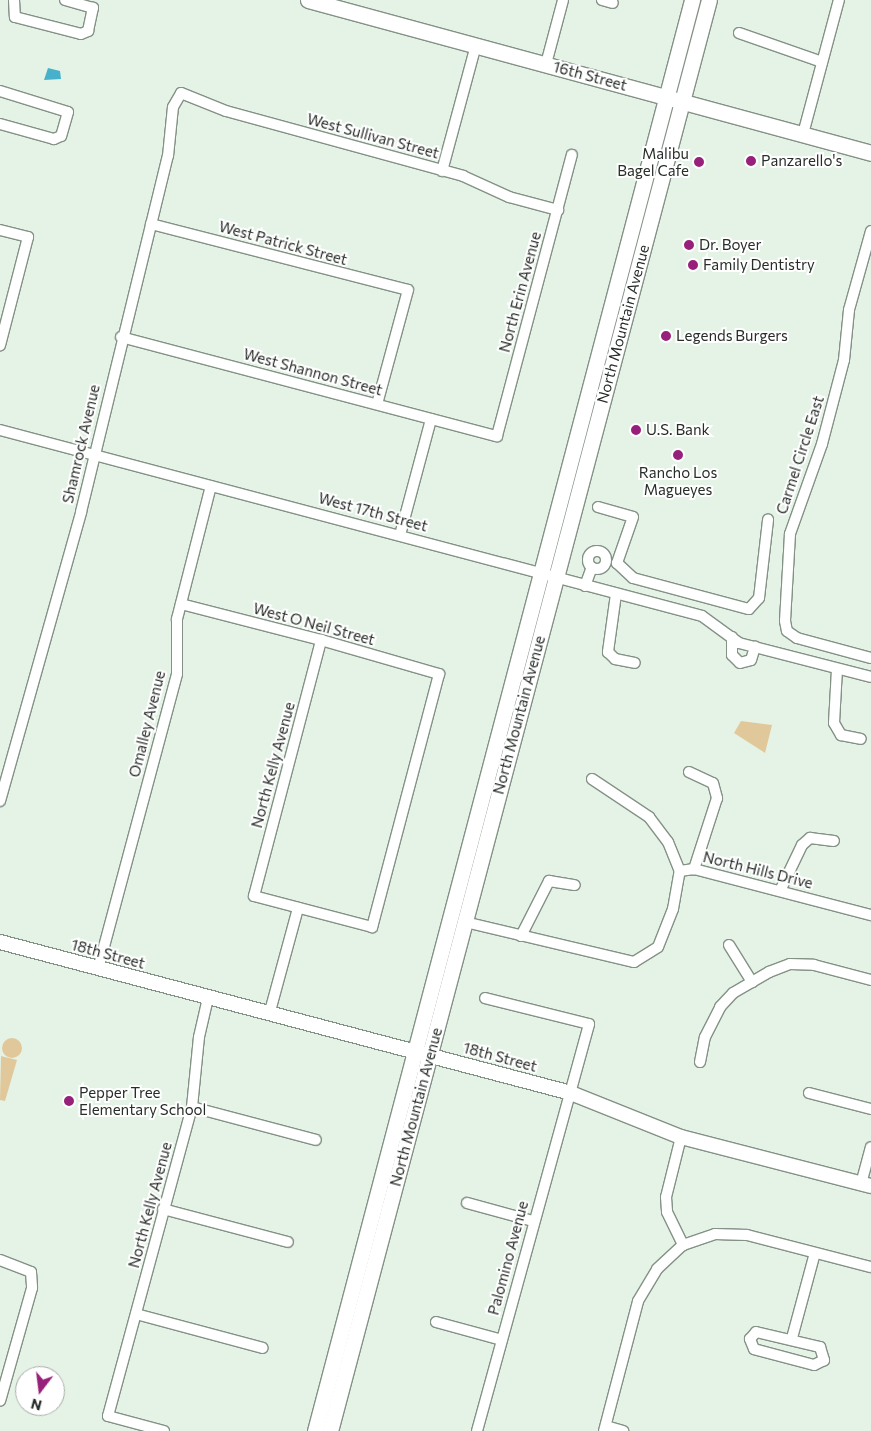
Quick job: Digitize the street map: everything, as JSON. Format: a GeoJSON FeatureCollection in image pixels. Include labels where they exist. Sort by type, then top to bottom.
{"type":"FeatureCollection","features":[{"type":"Feature","properties":{"kind":"main road","name":"16th Street"},"geometry":{"type":"LineString","coordinates":[[308,0],[346,5],[476,45],[871,153]]}},
{"type":"Feature","properties":{"kind":"main road","name":"North Mountain Avenue"},"geometry":{"type":"LineString","coordinates":[[315,1431],[422,1053],[609,351],[674,99],[692,0]]}},
{"type":"Feature","properties":{"kind":"main road","name":"North Mountain Avenue"},"geometry":{"type":"LineString","coordinates":[[674,99],[709,0]]}},
{"type":"Feature","properties":{"kind":"main road","name":"North Mountain Avenue"},"geometry":{"type":"LineString","coordinates":[[330,1431],[422,1053],[465,922],[548,575]]}},
{"type":"Feature","properties":{"kind":"main road","name":"18th Street"},"geometry":{"type":"LineString","coordinates":[[0,942],[269,1016],[422,1053],[571,1093],[680,1137],[866,1185]]}},
{"type":"Feature","properties":{"kind":"street"},"geometry":{"type":"LineString","coordinates":[[14,0],[15,17],[81,34],[88,31],[93,8],[65,0]]}},
{"type":"Feature","properties":{"kind":"street"},"geometry":{"type":"LineString","coordinates":[[546,64],[563,0]]}},
{"type":"Feature","properties":{"kind":"street"},"geometry":{"type":"LineString","coordinates":[[602,0],[613,3]]}},
{"type":"Feature","properties":{"kind":"street"},"geometry":{"type":"LineString","coordinates":[[803,134],[839,0]]}},
{"type":"Feature","properties":{"kind":"street"},"geometry":{"type":"LineString","coordinates":[[739,34],[822,62]]}},
{"type":"Feature","properties":{"kind":"street"},"geometry":{"type":"LineString","coordinates":[[442,170],[476,45]]}},
{"type":"Feature","properties":{"kind":"street"},"geometry":{"type":"LineString","coordinates":[[0,90],[68,112],[60,136],[54,139],[0,124]]}},
{"type":"Feature","properties":{"kind":"street","name":"West Sullivan Street"},"geometry":{"type":"LineString","coordinates":[[181,93],[226,112],[442,170],[509,197],[558,210]]}},
{"type":"Feature","properties":{"kind":"street","name":"Shamrock Avenue"},"geometry":{"type":"LineString","coordinates":[[0,802],[32,699],[121,337],[168,156],[173,107],[181,93]]}},
{"type":"Feature","properties":{"kind":"street","name":"North Erin Avenue"},"geometry":{"type":"LineString","coordinates":[[497,436],[572,155]]}},
{"type":"Feature","properties":{"kind":"street","name":"West Patrick Street"},"geometry":{"type":"LineString","coordinates":[[151,224],[408,290],[377,404]]}},
{"type":"Feature","properties":{"kind":"street"},"geometry":{"type":"LineString","coordinates":[[0,230],[28,237],[0,345]]}},
{"type":"Feature","properties":{"kind":"street","name":"Carmel Circle East"},"geometry":{"type":"LineString","coordinates":[[871,232],[849,310],[844,360],[824,435],[790,534],[787,631],[797,638],[871,658]]}},
{"type":"Feature","properties":{"kind":"street","name":"West Shannon Street"},"geometry":{"type":"LineString","coordinates":[[121,337],[497,436]]}},
{"type":"Feature","properties":{"kind":"street"},"geometry":{"type":"LineString","coordinates":[[400,535],[431,418]]}},
{"type":"Feature","properties":{"kind":"street","name":"West 17th Street"},"geometry":{"type":"LineString","coordinates":[[0,430],[702,616],[732,637],[755,647],[837,668]]}},
{"type":"Feature","properties":{"kind":"street","name":"Omalley Avenue"},"geometry":{"type":"LineString","coordinates":[[98,969],[177,674],[181,604],[211,486]]}},
{"type":"Feature","properties":{"kind":"street"},"geometry":{"type":"LineString","coordinates":[[598,507],[633,517],[617,563]]}},
{"type":"Feature","properties":{"kind":"street"},"geometry":{"type":"LineString","coordinates":[[606,561],[617,563],[633,578],[749,609],[759,598],[768,520]]}},
{"type":"Feature","properties":{"kind":"street"},"geometry":{"type":"LineString","coordinates":[[592,568],[588,562],[591,552],[602,552],[606,561]]}},
{"type":"Feature","properties":{"kind":"street"},"geometry":{"type":"LineString","coordinates":[[592,568],[599,568],[606,561]]}},
{"type":"Feature","properties":{"kind":"street"},"geometry":{"type":"LineString","coordinates":[[585,586],[592,568]]}},
{"type":"Feature","properties":{"kind":"street"},"geometry":{"type":"LineString","coordinates":[[616,594],[608,652],[615,659],[635,663]]}},
{"type":"Feature","properties":{"kind":"street","name":"West O Neil Street"},"geometry":{"type":"LineString","coordinates":[[181,604],[321,640],[439,674],[372,926],[298,908]]}},
{"type":"Feature","properties":{"kind":"street"},"geometry":{"type":"LineString","coordinates":[[732,637],[732,655],[740,664],[751,660],[755,647]]}},
{"type":"Feature","properties":{"kind":"street","name":"North Kelly Avenue"},"geometry":{"type":"LineString","coordinates":[[298,908],[254,896],[321,640]]}},
{"type":"Feature","properties":{"kind":"street"},"geometry":{"type":"LineString","coordinates":[[861,739],[841,735],[834,723],[837,668],[871,677]]}},
{"type":"Feature","properties":{"kind":"street"},"geometry":{"type":"LineString","coordinates":[[689,772],[713,784],[716,798],[694,869]]}},
{"type":"Feature","properties":{"kind":"street"},"geometry":{"type":"LineString","coordinates":[[592,779],[649,817],[668,842],[680,871]]}},
{"type":"Feature","properties":{"kind":"street"},"geometry":{"type":"LineString","coordinates":[[780,891],[802,845],[810,838],[834,841]]}},
{"type":"Feature","properties":{"kind":"street","name":"North Hills Drive"},"geometry":{"type":"LineString","coordinates":[[465,922],[625,963],[641,960],[652,954],[666,933],[680,871],[694,869],[871,915]]}},
{"type":"Feature","properties":{"kind":"street"},"geometry":{"type":"LineString","coordinates":[[521,936],[549,881],[575,885]]}},
{"type":"Feature","properties":{"kind":"street"},"geometry":{"type":"LineString","coordinates":[[269,1016],[298,908]]}},
{"type":"Feature","properties":{"kind":"street"},"geometry":{"type":"LineString","coordinates":[[729,945],[752,982]]}},
{"type":"Feature","properties":{"kind":"street"},"geometry":{"type":"LineString","coordinates":[[700,1062],[705,1037],[720,1007],[752,982],[790,964],[814,965],[871,980]]}},
{"type":"Feature","properties":{"kind":"street","name":"Palomino Avenue"},"geometry":{"type":"LineString","coordinates":[[477,1431],[533,1221],[571,1093],[589,1024],[485,998]]}},
{"type":"Feature","properties":{"kind":"street","name":"North Kelly Avenue"},"geometry":{"type":"LineString","coordinates":[[163,1431],[108,1416],[192,1107],[198,1037],[208,999]]}},
{"type":"Feature","properties":{"kind":"street"},"geometry":{"type":"LineString","coordinates":[[809,1093],[871,1109]]}},
{"type":"Feature","properties":{"kind":"street"},"geometry":{"type":"LineString","coordinates":[[192,1107],[316,1140]]}},
{"type":"Feature","properties":{"kind":"street"},"geometry":{"type":"LineString","coordinates":[[680,1137],[666,1197],[667,1212],[683,1245]]}},
{"type":"Feature","properties":{"kind":"street"},"geometry":{"type":"LineString","coordinates":[[866,1185],[871,1147]]}},
{"type":"Feature","properties":{"kind":"street"},"geometry":{"type":"LineString","coordinates":[[467,1203],[533,1221]]}},
{"type":"Feature","properties":{"kind":"street"},"geometry":{"type":"LineString","coordinates":[[163,1209],[288,1242]]}},
{"type":"Feature","properties":{"kind":"street"},"geometry":{"type":"LineString","coordinates":[[624,1431],[605,1429],[638,1301],[658,1269],[683,1245],[731,1233],[871,1267]]}},
{"type":"Feature","properties":{"kind":"street"},"geometry":{"type":"LineString","coordinates":[[792,1338],[816,1253]]}},
{"type":"Feature","properties":{"kind":"street"},"geometry":{"type":"LineString","coordinates":[[0,1260],[31,1272],[32,1288],[0,1401]]}},
{"type":"Feature","properties":{"kind":"street"},"geometry":{"type":"LineString","coordinates":[[136,1314],[263,1348]]}},
{"type":"Feature","properties":{"kind":"street"},"geometry":{"type":"LineString","coordinates":[[436,1322],[502,1340]]}},
{"type":"Feature","properties":{"kind":"street"},"geometry":{"type":"LineString","coordinates":[[756,1332],[792,1338],[820,1347],[824,1360],[814,1365],[754,1349],[750,1343],[756,1332]]}},
{"type":"Feature","properties":{"kind":"shaded area"},"geometry":{"type":"Polygon","coordinates":[[[741,721],[772,725],[765,753],[734,733],[741,721]]]}},
{"type":"Feature","properties":{"kind":"shaded area"},"geometry":{"type":"Polygon","coordinates":[[[12,1038],[19,1041],[22,1048],[19,1055],[12,1058],[5,1055],[2,1048],[5,1041],[12,1038]]]}},
{"type":"Feature","properties":{"kind":"shaded area"},"geometry":{"type":"Polygon","coordinates":[[[1,1056],[17,1060],[5,1101],[0,1100],[1,1056]]]}},
{"type":"Feature","properties":{"kind":"water"},"geometry":{"type":"Polygon","coordinates":[[[48,68],[60,71],[61,79],[44,80],[48,68]]]}},
{"type":"Feature","properties":{"kind":"place","name":"Panzarello's"},"geometry":{"type":"Point","coordinates":[751,161]}},
{"type":"Feature","properties":{"kind":"place","name":"Malibu Bagel Cafe"},"geometry":{"type":"Point","coordinates":[699,162]}},
{"type":"Feature","properties":{"kind":"place","name":"Dr. Boyer"},"geometry":{"type":"Point","coordinates":[689,245]}},
{"type":"Feature","properties":{"kind":"place","name":"Family Dentistry"},"geometry":{"type":"Point","coordinates":[693,265]}},
{"type":"Feature","properties":{"kind":"place","name":"Legends Burgers"},"geometry":{"type":"Point","coordinates":[666,336]}},
{"type":"Feature","properties":{"kind":"place","name":"U.S. Bank"},"geometry":{"type":"Point","coordinates":[636,430]}},
{"type":"Feature","properties":{"kind":"place","name":"Rancho Los Magueyes"},"geometry":{"type":"Point","coordinates":[678,455]}},
{"type":"Feature","properties":{"kind":"place","name":"Pepper Tree Elementary School"},"geometry":{"type":"Point","coordinates":[69,1101]}}]}
